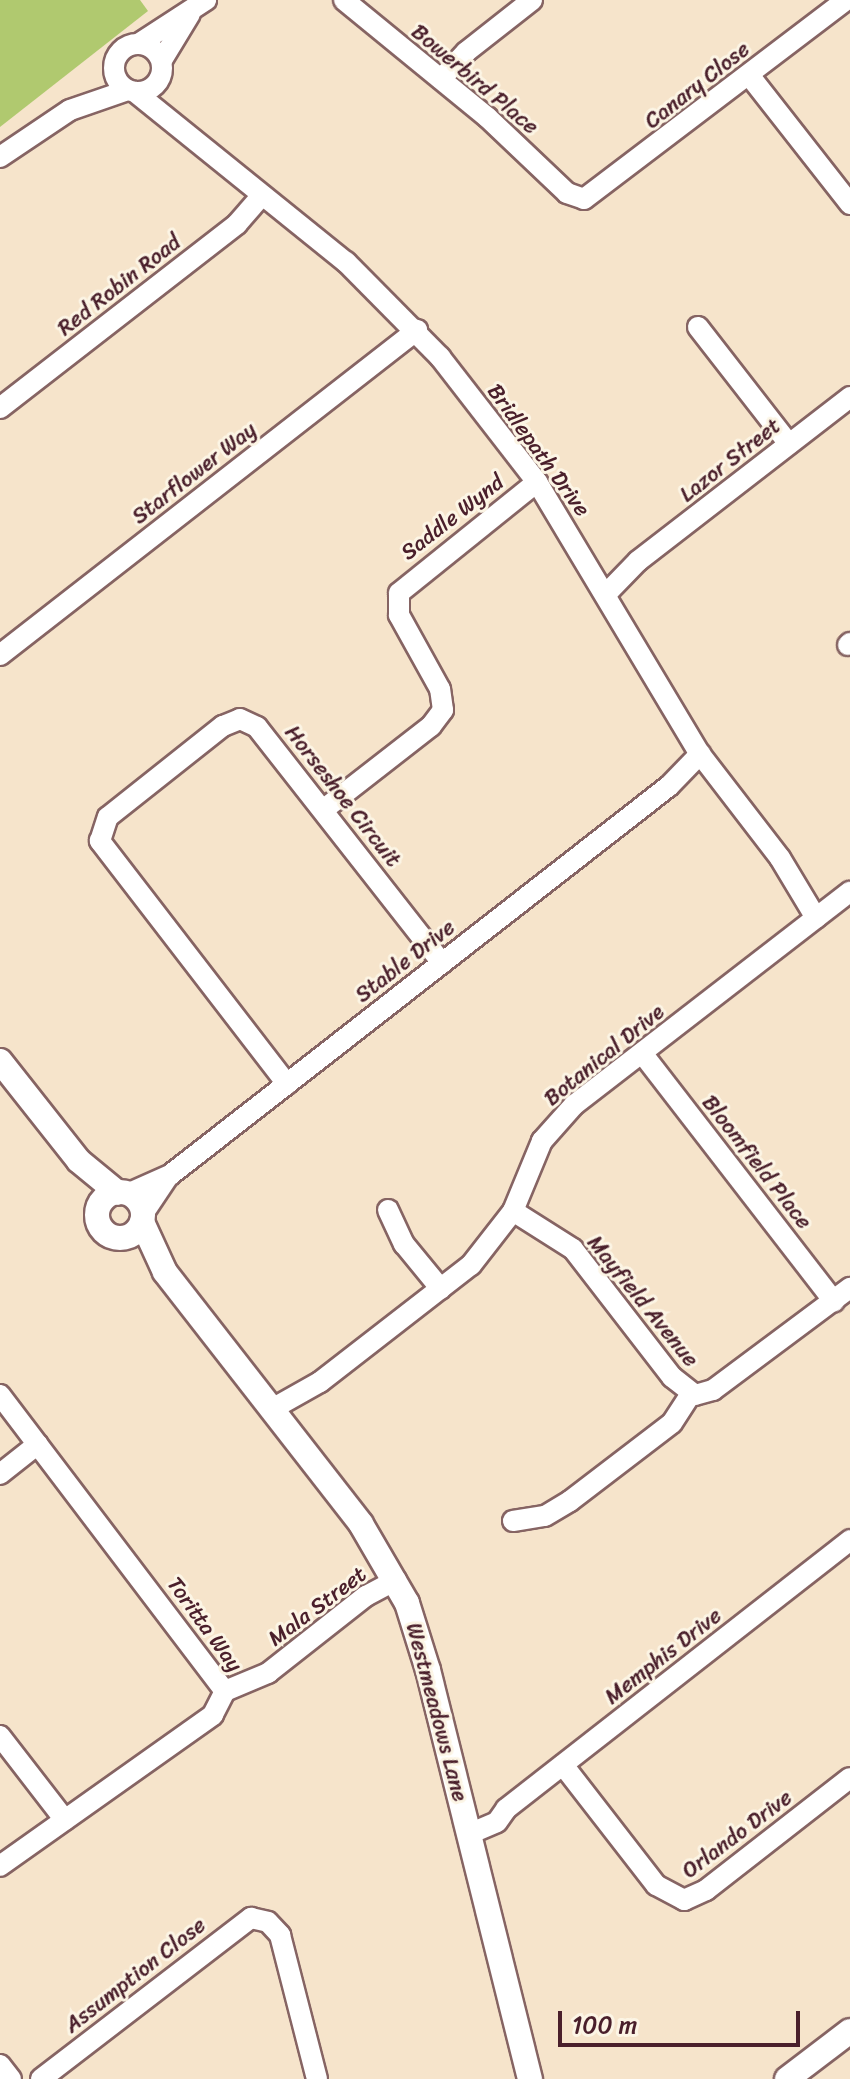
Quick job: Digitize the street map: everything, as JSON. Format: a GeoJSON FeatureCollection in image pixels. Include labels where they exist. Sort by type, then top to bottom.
{"type":"FeatureCollection","features":[{"type":"Feature","properties":{"kind":"street","name":"Bowerbird Place"},"geometry":{"type":"LineString","coordinates":[[344,0],[441,79],[574,198]]}},
{"type":"Feature","properties":{"kind":"street"},"geometry":{"type":"LineString","coordinates":[[441,79],[466,52],[532,0]]}},
{"type":"Feature","properties":{"kind":"street","name":"Canary Close"},"geometry":{"type":"LineString","coordinates":[[574,198],[598,193],[846,0]]}},
{"type":"Feature","properties":{"kind":"street"},"geometry":{"type":"LineString","coordinates":[[0,157],[70,110],[114,69],[124,47],[140,43],[199,5]]}},
{"type":"Feature","properties":{"kind":"street"},"geometry":{"type":"LineString","coordinates":[[70,110],[154,87],[162,65],[199,5]]}},
{"type":"Feature","properties":{"kind":"street"},"geometry":{"type":"LineString","coordinates":[[140,43],[154,49],[162,65]]}},
{"type":"Feature","properties":{"kind":"street","name":"Bridlepath Drive"},"geometry":{"type":"LineString","coordinates":[[162,65],[189,130]]}},
{"type":"Feature","properties":{"kind":"street"},"geometry":{"type":"LineString","coordinates":[[114,69],[132,91]]}},
{"type":"Feature","properties":{"kind":"street"},"geometry":{"type":"LineString","coordinates":[[749,75],[850,204]]}},
{"type":"Feature","properties":{"kind":"street","name":"Bridlepath Drive"},"geometry":{"type":"LineString","coordinates":[[132,91],[189,130],[262,195],[346,262],[417,330],[537,482],[704,760],[824,913]]}},
{"type":"Feature","properties":{"kind":"street","name":"Red Robin Road"},"geometry":{"type":"LineString","coordinates":[[0,408],[237,224],[262,195]]}},
{"type":"Feature","properties":{"kind":"street"},"geometry":{"type":"LineString","coordinates":[[698,327],[789,444]]}},
{"type":"Feature","properties":{"kind":"street","name":"Starflower Way"},"geometry":{"type":"LineString","coordinates":[[0,655],[417,330]]}},
{"type":"Feature","properties":{"kind":"street","name":"Lazor Street"},"geometry":{"type":"LineString","coordinates":[[602,588],[850,397]]}},
{"type":"Feature","properties":{"kind":"street","name":"Saddle Wynd"},"geometry":{"type":"LineString","coordinates":[[323,810],[431,726],[443,710],[440,689],[399,615],[399,593],[537,482]]}},
{"type":"Feature","properties":{"kind":"street","name":"Horseshoe Circuit"},"geometry":{"type":"LineString","coordinates":[[287,1084],[106,851],[100,833],[108,817],[223,726],[240,719],[257,727],[442,963]]}},
{"type":"Feature","properties":{"kind":"street","name":"Stable Drive"},"geometry":{"type":"LineString","coordinates":[[114,1198],[170,1175],[704,760]]}},
{"type":"Feature","properties":{"kind":"street","name":"Botanical Drive"},"geometry":{"type":"LineString","coordinates":[[277,1415],[471,1265],[513,1211],[542,1141],[557,1121],[850,892]]}},
{"type":"Feature","properties":{"kind":"street","name":"Bloomfield Place"},"geometry":{"type":"LineString","coordinates":[[642,1053],[842,1294]]}},
{"type":"Feature","properties":{"kind":"street"},"geometry":{"type":"LineString","coordinates":[[0,1061],[79,1161],[114,1198],[139,1202],[142,1218],[134,1234],[120,1238],[102,1228],[114,1198]]}},
{"type":"Feature","properties":{"kind":"street","name":"Stable Drive"},"geometry":{"type":"LineString","coordinates":[[142,1218],[170,1175]]}},
{"type":"Feature","properties":{"kind":"street"},"geometry":{"type":"LineString","coordinates":[[388,1210],[404,1244],[441,1289]]}},
{"type":"Feature","properties":{"kind":"street","name":"Mayfield Avenue"},"geometry":{"type":"LineString","coordinates":[[513,1211],[573,1249],[691,1394],[713,1390],[842,1294]]}},
{"type":"Feature","properties":{"kind":"street","name":"Westmeadows Lane"},"geometry":{"type":"LineString","coordinates":[[142,1218],[165,1272]]}},
{"type":"Feature","properties":{"kind":"street","name":"Westmeadows Lane"},"geometry":{"type":"LineString","coordinates":[[120,1238],[165,1272],[361,1524],[396,1580],[419,1636],[530,2079]]}},
{"type":"Feature","properties":{"kind":"street"},"geometry":{"type":"LineString","coordinates":[[513,1521],[545,1516],[570,1501],[672,1423],[691,1394]]}},
{"type":"Feature","properties":{"kind":"street","name":"Toritta Way"},"geometry":{"type":"LineString","coordinates":[[0,1395],[225,1691],[213,1715],[0,1866]]}},
{"type":"Feature","properties":{"kind":"street"},"geometry":{"type":"LineString","coordinates":[[0,1474],[38,1444]]}},
{"type":"Feature","properties":{"kind":"street","name":"Memphis Drive"},"geometry":{"type":"LineString","coordinates":[[467,1826],[506,1809],[850,1540]]}},
{"type":"Feature","properties":{"kind":"street","name":"Mala Street"},"geometry":{"type":"LineString","coordinates":[[225,1691],[268,1673],[366,1596],[396,1580]]}},
{"type":"Feature","properties":{"kind":"street"},"geometry":{"type":"LineString","coordinates":[[0,1736],[65,1820]]}},
{"type":"Feature","properties":{"kind":"street","name":"Orlando Drive"},"geometry":{"type":"LineString","coordinates":[[563,1765],[656,1885],[684,1900],[706,1890],[850,1778]]}},
{"type":"Feature","properties":{"kind":"street","name":"Assumption Close"},"geometry":{"type":"LineString","coordinates":[[41,2079],[236,1926],[262,1919],[276,1929],[284,1944],[317,2079]]}},
{"type":"Feature","properties":{"kind":"street"},"geometry":{"type":"LineString","coordinates":[[787,2079],[850,2031]]}},
{"type":"Feature","properties":{"kind":"street"},"geometry":{"type":"LineString","coordinates":[[0,2065],[11,2079]]}},
{"type":"Feature","properties":{"kind":"green space"},"geometry":{"type":"Polygon","coordinates":[[[0,0],[140,0],[148,11],[0,127],[0,0]]]}}]}
